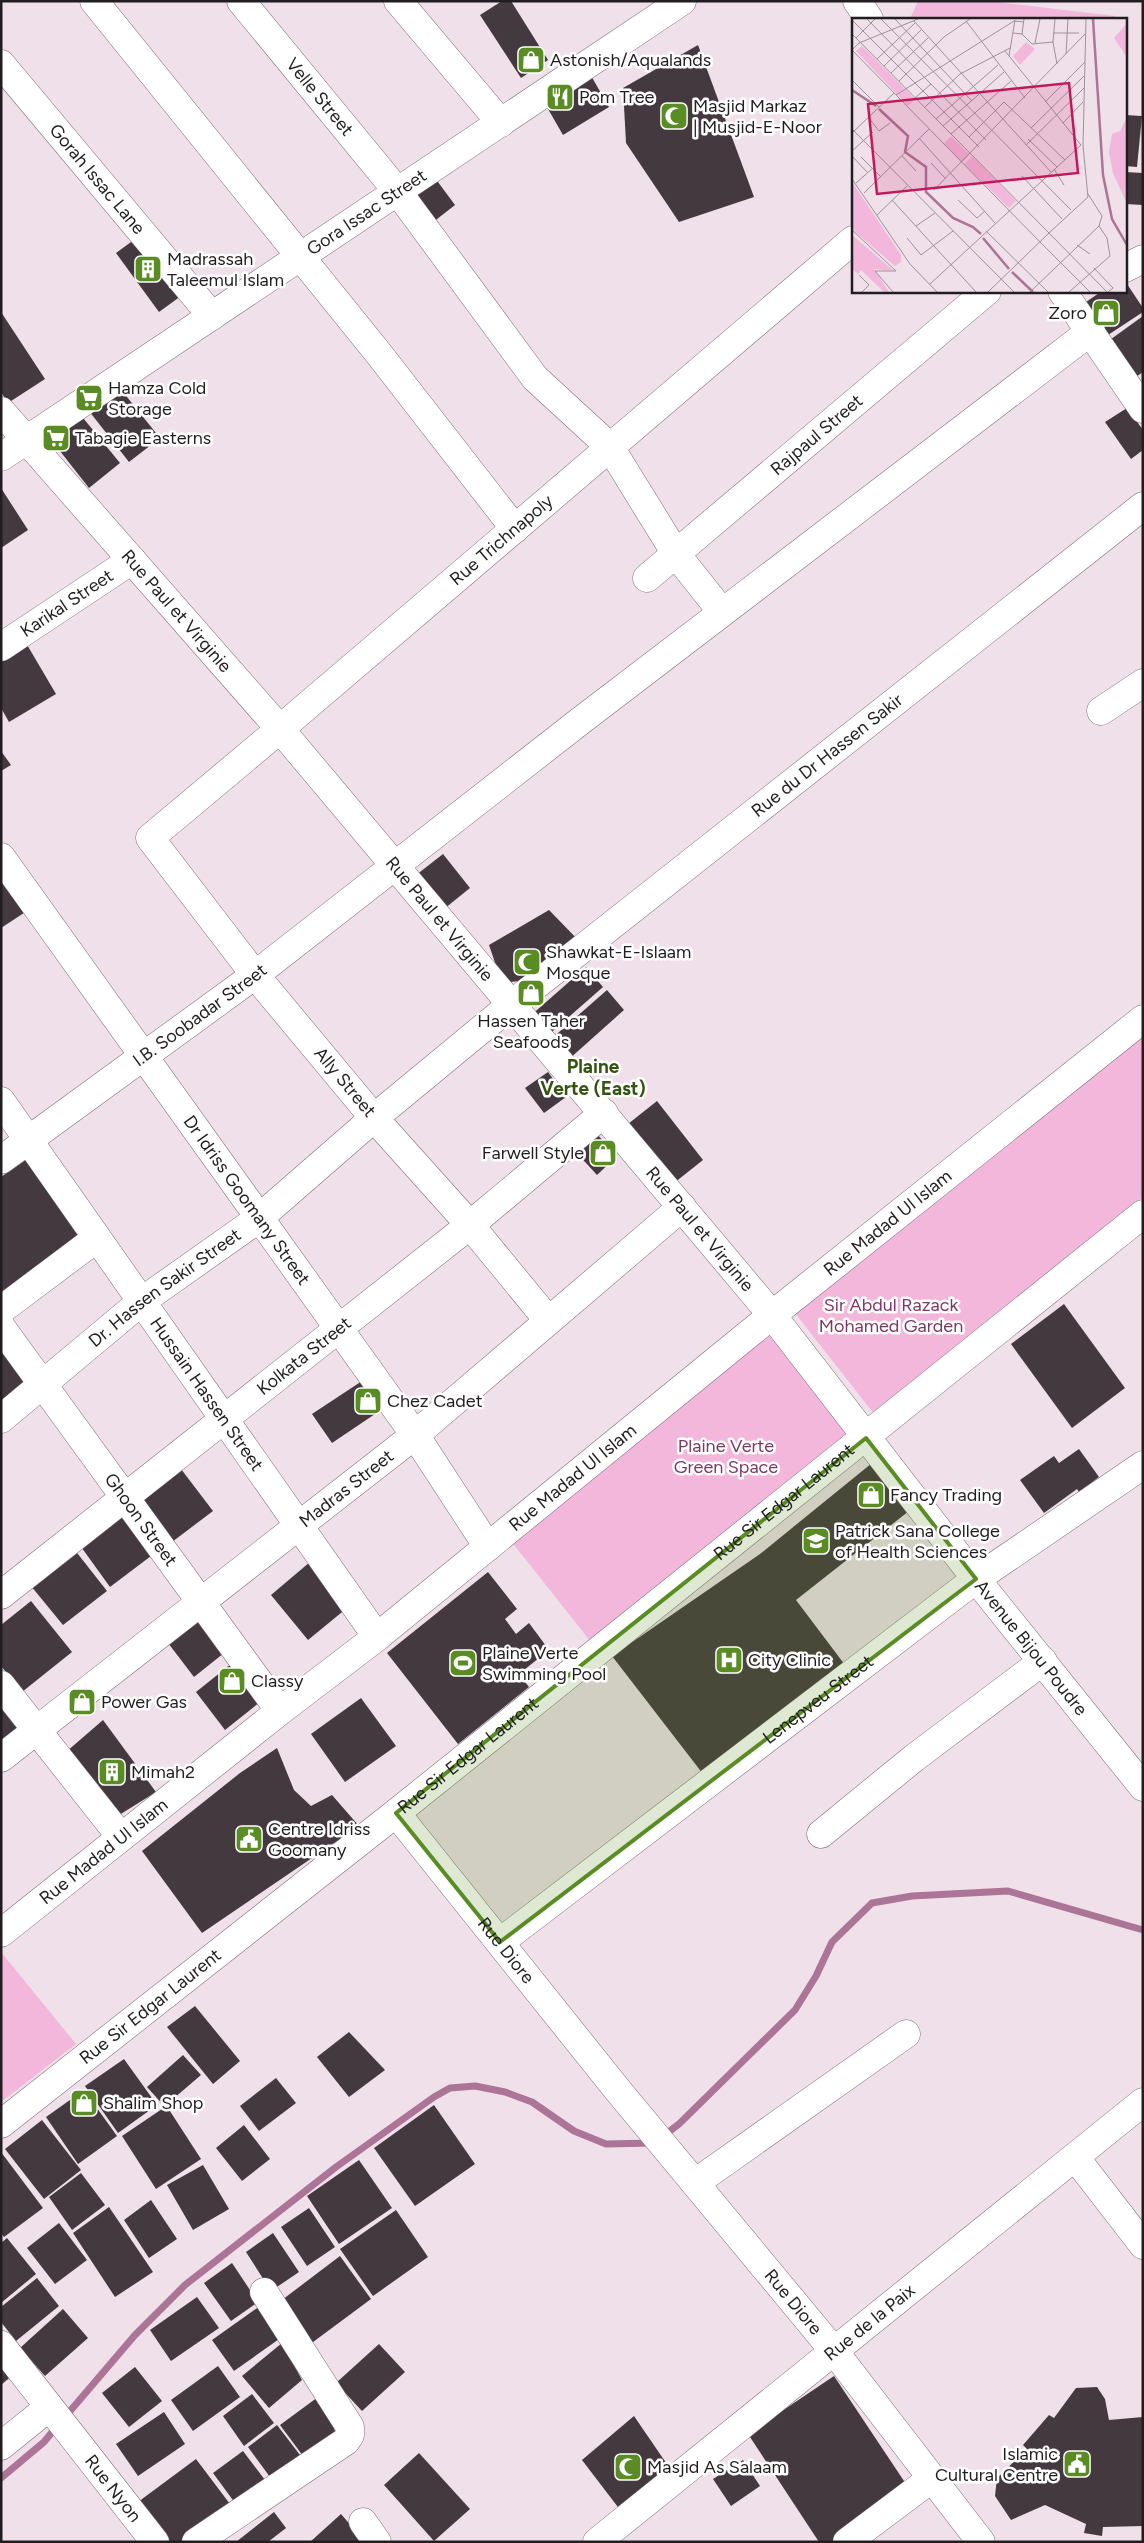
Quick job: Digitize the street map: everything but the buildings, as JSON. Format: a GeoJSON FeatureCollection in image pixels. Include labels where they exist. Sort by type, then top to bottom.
{"type":"FeatureCollection","features":[{"type":"Feature","properties":{"kind":"street"},"geometry":{"type":"LineString","coordinates":[[94,1],[299,258],[379,354],[515,529]]}},
{"type":"Feature","properties":{"kind":"street","name":"Velle Street"},"geometry":{"type":"LineString","coordinates":[[241,1],[398,192],[535,378],[610,447],[676,554],[722,612]]}},
{"type":"Feature","properties":{"kind":"street"},"geometry":{"type":"LineString","coordinates":[[398,1],[501,123]]}},
{"type":"Feature","properties":{"kind":"street","name":"Gora Issac Street"},"geometry":{"type":"LineString","coordinates":[[1,457],[28,441],[682,1]]}},
{"type":"Feature","properties":{"kind":"street"},"geometry":{"type":"LineString","coordinates":[[856,1],[868,18]]}},
{"type":"Feature","properties":{"kind":"street","name":"Gorah Issac Lane"},"geometry":{"type":"LineString","coordinates":[[1,64],[212,316]]}},
{"type":"Feature","properties":{"kind":"street","name":"Rue Trichnapoly"},"geometry":{"type":"LineString","coordinates":[[150,838],[280,730],[852,241]]}},
{"type":"Feature","properties":{"kind":"street"},"geometry":{"type":"LineString","coordinates":[[1126,268],[1143,259]]}},
{"type":"Feature","properties":{"kind":"street","name":"Rajpaul Street"},"geometry":{"type":"LineString","coordinates":[[647,578],[986,292]]}},
{"type":"Feature","properties":{"kind":"street"},"geometry":{"type":"LineString","coordinates":[[1070,293],[1091,331],[1143,409]]}},
{"type":"Feature","properties":{"kind":"street","name":"I.B. Soobadar Street"},"geometry":{"type":"LineString","coordinates":[[1,1160],[256,976],[395,865],[722,612],[1091,331]]}},
{"type":"Feature","properties":{"kind":"street","name":"Rue Paul et Virginie"},"geometry":{"type":"LineString","coordinates":[[1,411],[280,730],[604,1113],[772,1315],[866,1438]]}},
{"type":"Feature","properties":{"kind":"street","name":"Rue du Dr Hassen Sakir"},"geometry":{"type":"LineString","coordinates":[[512,1004],[1143,506]]}},
{"type":"Feature","properties":{"kind":"street","name":"Karikal Street"},"geometry":{"type":"LineString","coordinates":[[1,648],[132,560]]}},
{"type":"Feature","properties":{"kind":"street"},"geometry":{"type":"LineString","coordinates":[[1101,711],[1143,683]]}},
{"type":"Feature","properties":{"kind":"street","name":"Ally Street"},"geometry":{"type":"LineString","coordinates":[[150,838],[256,976],[374,1118],[470,1225],[548,1320]]}},
{"type":"Feature","properties":{"kind":"street","name":"Dr Idriss Goomany Street"},"geometry":{"type":"LineString","coordinates":[[1,857],[143,1058],[415,1435],[488,1546]]}},
{"type":"Feature","properties":{"kind":"street","name":"Dr. Hassen Sakir Street"},"geometry":{"type":"LineString","coordinates":[[1,1419],[142,1301],[258,1218],[374,1118],[512,1004]]}},
{"type":"Feature","properties":{"kind":"street","name":"Rue Madad Ul Islam"},"geometry":{"type":"LineString","coordinates":[[1,1933],[280,1711],[377,1637],[772,1315],[1143,1019]]}},
{"type":"Feature","properties":{"kind":"street","name":"Hussain Hassen Street"},"geometry":{"type":"LineString","coordinates":[[1,1101],[377,1637]]}},
{"type":"Feature","properties":{"kind":"street","name":"Kolkata Street"},"geometry":{"type":"LineString","coordinates":[[1,1595],[470,1225],[604,1113]]}},
{"type":"Feature","properties":{"kind":"street","name":"Madras Street"},"geometry":{"type":"LineString","coordinates":[[1,1758],[415,1435],[682,1207]]}},
{"type":"Feature","properties":{"kind":"street","name":"Rue Sir Edgar Laurent"},"geometry":{"type":"LineString","coordinates":[[1,2124],[396,1813],[1143,1214]]}},
{"type":"Feature","properties":{"kind":"street"},"geometry":{"type":"LineString","coordinates":[[1,1310],[97,1238]]}},
{"type":"Feature","properties":{"kind":"street","name":"Ghoon Street"},"geometry":{"type":"LineString","coordinates":[[1,1327],[280,1711]]}},
{"type":"Feature","properties":{"kind":"street","name":"Avenue Bijou Poudre"},"geometry":{"type":"LineString","coordinates":[[866,1438],[1143,1787]]}},
{"type":"Feature","properties":{"kind":"street","name":"Lenepveu Street"},"geometry":{"type":"LineString","coordinates":[[500,1942],[976,1579],[1143,1465]]}},
{"type":"Feature","properties":{"kind":"street"},"geometry":{"type":"LineString","coordinates":[[821,1834],[914,1758],[1042,1661]]}},
{"type":"Feature","properties":{"kind":"street"},"geometry":{"type":"LineString","coordinates":[[1,1685],[38,1729],[121,1838]]}},
{"type":"Feature","properties":{"kind":"street","name":"Rue Diore"},"geometry":{"type":"LineString","coordinates":[[396,1813],[616,2088],[677,2159],[834,2352],[981,2542]]}},
{"type":"Feature","properties":{"kind":"street"},"geometry":{"type":"LineString","coordinates":[[696,2183],[906,2034]]}},
{"type":"Feature","properties":{"kind":"street","name":"Rue de la Paix"},"geometry":{"type":"LineString","coordinates":[[597,2542],[1143,2102]]}},
{"type":"Feature","properties":{"kind":"street"},"geometry":{"type":"LineString","coordinates":[[1075,2158],[1143,2245]]}},
{"type":"Feature","properties":{"kind":"street"},"geometry":{"type":"LineString","coordinates":[[196,2542],[346,2441],[350,2435],[350,2427],[264,2292]]}},
{"type":"Feature","properties":{"kind":"street","name":"Rue Nyon"},"geometry":{"type":"LineString","coordinates":[[1,2345],[155,2542]]}},
{"type":"Feature","properties":{"kind":"street"},"geometry":{"type":"LineString","coordinates":[[1,2446],[49,2408]]}},
{"type":"Feature","properties":{"kind":"street"},"geometry":{"type":"LineString","coordinates":[[847,2542],[931,2479]]}},
{"type":"Feature","properties":{"kind":"highlighted area"},"geometry":{"type":"Polygon","coordinates":[[[866,1438],[976,1579],[500,1942],[396,1813],[866,1438]]]}},
{"type":"Feature","properties":{"kind":"green space"},"geometry":{"type":"Polygon","coordinates":[[[918,1],[988,1],[1115,16],[1114,18],[910,18],[918,1]]]}},
{"type":"Feature","properties":{"kind":"green space","name":"Sir Abdul Razack Mohamed Garden"},"geometry":{"type":"Polygon","coordinates":[[[1143,1030],[1143,1197],[875,1415],[791,1308],[1143,1030]]]}},
{"type":"Feature","properties":{"kind":"green space","name":"Plaine Verte Green Space"},"geometry":{"type":"Polygon","coordinates":[[[776,1329],[860,1436],[595,1647],[511,1541],[776,1329]]]}},
{"type":"Feature","properties":{"kind":"green space"},"geometry":{"type":"Polygon","coordinates":[[[1,1952],[76,2044],[1,2102],[1,1952]]]}},
{"type":"Feature","properties":{"kind":"waterway"},"geometry":{"type":"LineString","coordinates":[[662,2137],[679,2124],[795,2010],[816,1976],[832,1942],[872,1903],[912,1896],[1008,1891],[1143,1930]]}},
{"type":"Feature","properties":{"kind":"waterway"},"geometry":{"type":"LineString","coordinates":[[65,2417],[135,2335],[185,2285],[336,2167],[434,2097],[450,2088],[475,2086],[505,2092],[532,2102],[574,2131],[606,2144],[653,2143]]}},
{"type":"Feature","properties":{"kind":"waterway"},"geometry":{"type":"LineString","coordinates":[[1,2478],[44,2442],[58,2425]]}},
{"type":"Feature","properties":{"kind":"place","name":"Astonish/Aqualands"},"geometry":{"type":"Point","coordinates":[531,60]}},
{"type":"Feature","properties":{"kind":"place","name":"Pom Tree"},"geometry":{"type":"Point","coordinates":[560,97]}},
{"type":"Feature","properties":{"kind":"place","name":"Masjid Markaz | Musjid-E-Noor"},"geometry":{"type":"Point","coordinates":[674,116]}},
{"type":"Feature","properties":{"kind":"place","name":"Madrassah Taleemul Islam"},"geometry":{"type":"Point","coordinates":[148,269]}},
{"type":"Feature","properties":{"kind":"place","name":"Zoro"},"geometry":{"type":"Point","coordinates":[1106,313]}},
{"type":"Feature","properties":{"kind":"place","name":"Hamza Cold Storage"},"geometry":{"type":"Point","coordinates":[89,398]}},
{"type":"Feature","properties":{"kind":"place","name":"Tabagie Easterns"},"geometry":{"type":"Point","coordinates":[56,438]}},
{"type":"Feature","properties":{"kind":"place","name":"Shawkat-E-Islaam Mosque"},"geometry":{"type":"Point","coordinates":[527,962]}},
{"type":"Feature","properties":{"kind":"place","name":"Hassen Taher Seafoods"},"geometry":{"type":"Point","coordinates":[531,993]}},
{"type":"Feature","properties":{"kind":"place","name":"Farwell Style"},"geometry":{"type":"Point","coordinates":[603,1153]}},
{"type":"Feature","properties":{"kind":"place","name":"Chez Cadet"},"geometry":{"type":"Point","coordinates":[368,1401]}},
{"type":"Feature","properties":{"kind":"place","name":"Fancy Trading"},"geometry":{"type":"Point","coordinates":[871,1495]}},
{"type":"Feature","properties":{"kind":"place","name":"Patrick Sana College of Health Sciences"},"geometry":{"type":"Point","coordinates":[816,1541]}},
{"type":"Feature","properties":{"kind":"place","name":"City Clinic"},"geometry":{"type":"Point","coordinates":[729,1660]}},
{"type":"Feature","properties":{"kind":"place","name":"Plaine Verte Swimming Pool"},"geometry":{"type":"Point","coordinates":[463,1663]}},
{"type":"Feature","properties":{"kind":"place","name":"Classy"},"geometry":{"type":"Point","coordinates":[232,1681]}},
{"type":"Feature","properties":{"kind":"place","name":"Power Gas"},"geometry":{"type":"Point","coordinates":[82,1702]}},
{"type":"Feature","properties":{"kind":"place","name":"Mimah2"},"geometry":{"type":"Point","coordinates":[112,1772]}},
{"type":"Feature","properties":{"kind":"place","name":"Centre Idriss Goomany"},"geometry":{"type":"Point","coordinates":[249,1839]}},
{"type":"Feature","properties":{"kind":"place","name":"Shalim Shop"},"geometry":{"type":"Point","coordinates":[84,2103]}},
{"type":"Feature","properties":{"kind":"place","name":"Islamic Cultural Centre"},"geometry":{"type":"Point","coordinates":[1077,2464]}},
{"type":"Feature","properties":{"kind":"place","name":"Masjid As Salaam"},"geometry":{"type":"Point","coordinates":[628,2467]}},
{"type":"Feature","properties":{"kind":"district","name":"Plaine Verte (East)"},"geometry":{"type":"Point","coordinates":[593,1077]}}]}
